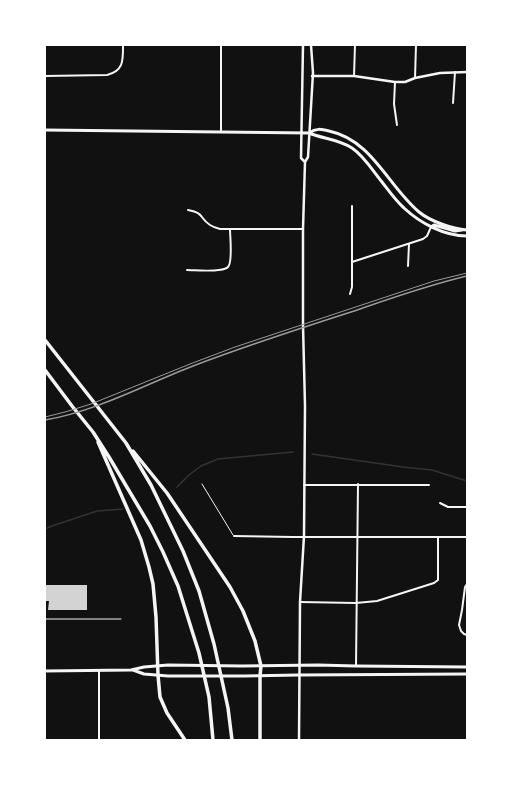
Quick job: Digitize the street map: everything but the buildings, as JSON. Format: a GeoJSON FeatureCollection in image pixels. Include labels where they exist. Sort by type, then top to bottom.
{"type":"FeatureCollection","features":[{"type":"Feature","properties":{"kind":"highway"},"geometry":{"type":"LineString","coordinates":[[45,340],[167,493],[230,586],[243,610],[252,635],[260,666],[260,740]]}},
{"type":"Feature","properties":{"kind":"highway"},"geometry":{"type":"LineString","coordinates":[[45,370],[93,432],[150,526],[163,552],[178,586],[199,653],[209,697],[213,740]]}},
{"type":"Feature","properties":{"kind":"highway"},"geometry":{"type":"LineString","coordinates":[[93,432],[141,540],[153,584],[160,697],[167,713],[185,740]]}},
{"type":"Feature","properties":{"kind":"highway"},"geometry":{"type":"LineString","coordinates":[[126,442],[151,485],[183,551],[199,591],[214,644],[228,708],[232,740]]}},
{"type":"Feature","properties":{"kind":"main road"},"geometry":{"type":"LineString","coordinates":[[303,45],[300,158],[305,162]]}},
{"type":"Feature","properties":{"kind":"main road"},"geometry":{"type":"LineString","coordinates":[[299,740],[300,602],[304,536],[305,406],[302,325],[304,255],[303,229],[305,162],[308,157],[312,76],[311,45]]}},
{"type":"Feature","properties":{"kind":"main road"},"geometry":{"type":"LineString","coordinates":[[312,76],[354,76],[394,82],[405,82],[415,78],[440,73],[467,72]]}},
{"type":"Feature","properties":{"kind":"main road"},"geometry":{"type":"LineString","coordinates":[[45,130],[309,133],[337,140],[352,148],[360,155],[403,208],[419,220],[448,233],[467,236]]}},
{"type":"Feature","properties":{"kind":"main road"},"geometry":{"type":"LineString","coordinates":[[309,133],[314,130],[321,130],[332,132],[353,141],[367,152],[408,202],[420,213],[434,221],[454,228],[466,230]]}},
{"type":"Feature","properties":{"kind":"main road"},"geometry":{"type":"LineString","coordinates":[[432,227],[434,225],[455,231],[466,230]]}},
{"type":"Feature","properties":{"kind":"main road"},"geometry":{"type":"LineString","coordinates":[[45,671],[131,670],[158,666],[318,665],[467,667]]}},
{"type":"Feature","properties":{"kind":"main road"},"geometry":{"type":"LineString","coordinates":[[131,670],[144,674],[190,676],[467,674]]}},
{"type":"Feature","properties":{"kind":"street"},"geometry":{"type":"LineString","coordinates":[[45,76],[107,75],[114,73],[121,65],[123,60],[123,45]]}},
{"type":"Feature","properties":{"kind":"street"},"geometry":{"type":"LineString","coordinates":[[221,45],[221,132]]}},
{"type":"Feature","properties":{"kind":"street"},"geometry":{"type":"LineString","coordinates":[[354,76],[355,45]]}},
{"type":"Feature","properties":{"kind":"street"},"geometry":{"type":"LineString","coordinates":[[415,78],[416,45]]}},
{"type":"Feature","properties":{"kind":"street"},"geometry":{"type":"LineString","coordinates":[[454,103],[455,72]]}},
{"type":"Feature","properties":{"kind":"street"},"geometry":{"type":"LineString","coordinates":[[394,82],[394,104],[397,124]]}},
{"type":"Feature","properties":{"kind":"street"},"geometry":{"type":"LineString","coordinates":[[350,294],[352,287],[352,206]]}},
{"type":"Feature","properties":{"kind":"street"},"geometry":{"type":"LineString","coordinates":[[188,210],[197,211],[211,226],[220,229],[303,229]]}},
{"type":"Feature","properties":{"kind":"street"},"geometry":{"type":"LineString","coordinates":[[352,262],[423,239],[427,236],[432,227]]}},
{"type":"Feature","properties":{"kind":"street"},"geometry":{"type":"LineString","coordinates":[[187,270],[222,271],[228,267],[230,261],[230,230]]}},
{"type":"Feature","properties":{"kind":"street"},"geometry":{"type":"LineString","coordinates":[[408,266],[409,243]]}},
{"type":"Feature","properties":{"kind":"street"},"geometry":{"type":"LineString","coordinates":[[356,666],[358,484]]}},
{"type":"Feature","properties":{"kind":"street"},"geometry":{"type":"LineString","coordinates":[[304,485],[429,485]]}},
{"type":"Feature","properties":{"kind":"street"},"geometry":{"type":"LineString","coordinates":[[440,503],[448,507],[467,507]]}},
{"type":"Feature","properties":{"kind":"street"},"geometry":{"type":"LineString","coordinates":[[234,536],[467,537]]}},
{"type":"Feature","properties":{"kind":"street"},"geometry":{"type":"LineString","coordinates":[[300,602],[356,603],[377,601],[434,583],[438,580],[438,537]]}},
{"type":"Feature","properties":{"kind":"street"},"geometry":{"type":"LineString","coordinates":[[467,584],[465,587],[459,625],[461,631],[467,635]]}},
{"type":"Feature","properties":{"kind":"street"},"geometry":{"type":"LineString","coordinates":[[99,670],[99,740]]}},
{"type":"Feature","properties":{"kind":"lane"},"geometry":{"type":"LineString","coordinates":[[202,484],[234,536]]}},
{"type":"Feature","properties":{"kind":"lane"},"geometry":{"type":"LineString","coordinates":[[45,619],[122,619]]}},
{"type":"Feature","properties":{"kind":"waterway"},"geometry":{"type":"LineString","coordinates":[[177,487],[201,466],[218,459],[293,452]]}},
{"type":"Feature","properties":{"kind":"waterway"},"geometry":{"type":"LineString","coordinates":[[312,454],[432,470],[467,481]]}},
{"type":"Feature","properties":{"kind":"waterway"},"geometry":{"type":"LineString","coordinates":[[45,529],[97,511],[123,509]]}},
{"type":"Feature","properties":{"kind":"tram line"},"geometry":{"type":"LineString","coordinates":[[45,417],[91,404],[235,347],[434,281],[467,273]]}},
{"type":"Feature","properties":{"kind":"railway"},"geometry":{"type":"LineString","coordinates":[[45,420],[64,416],[102,404],[193,366],[252,345],[409,292],[467,276]]}}]}
